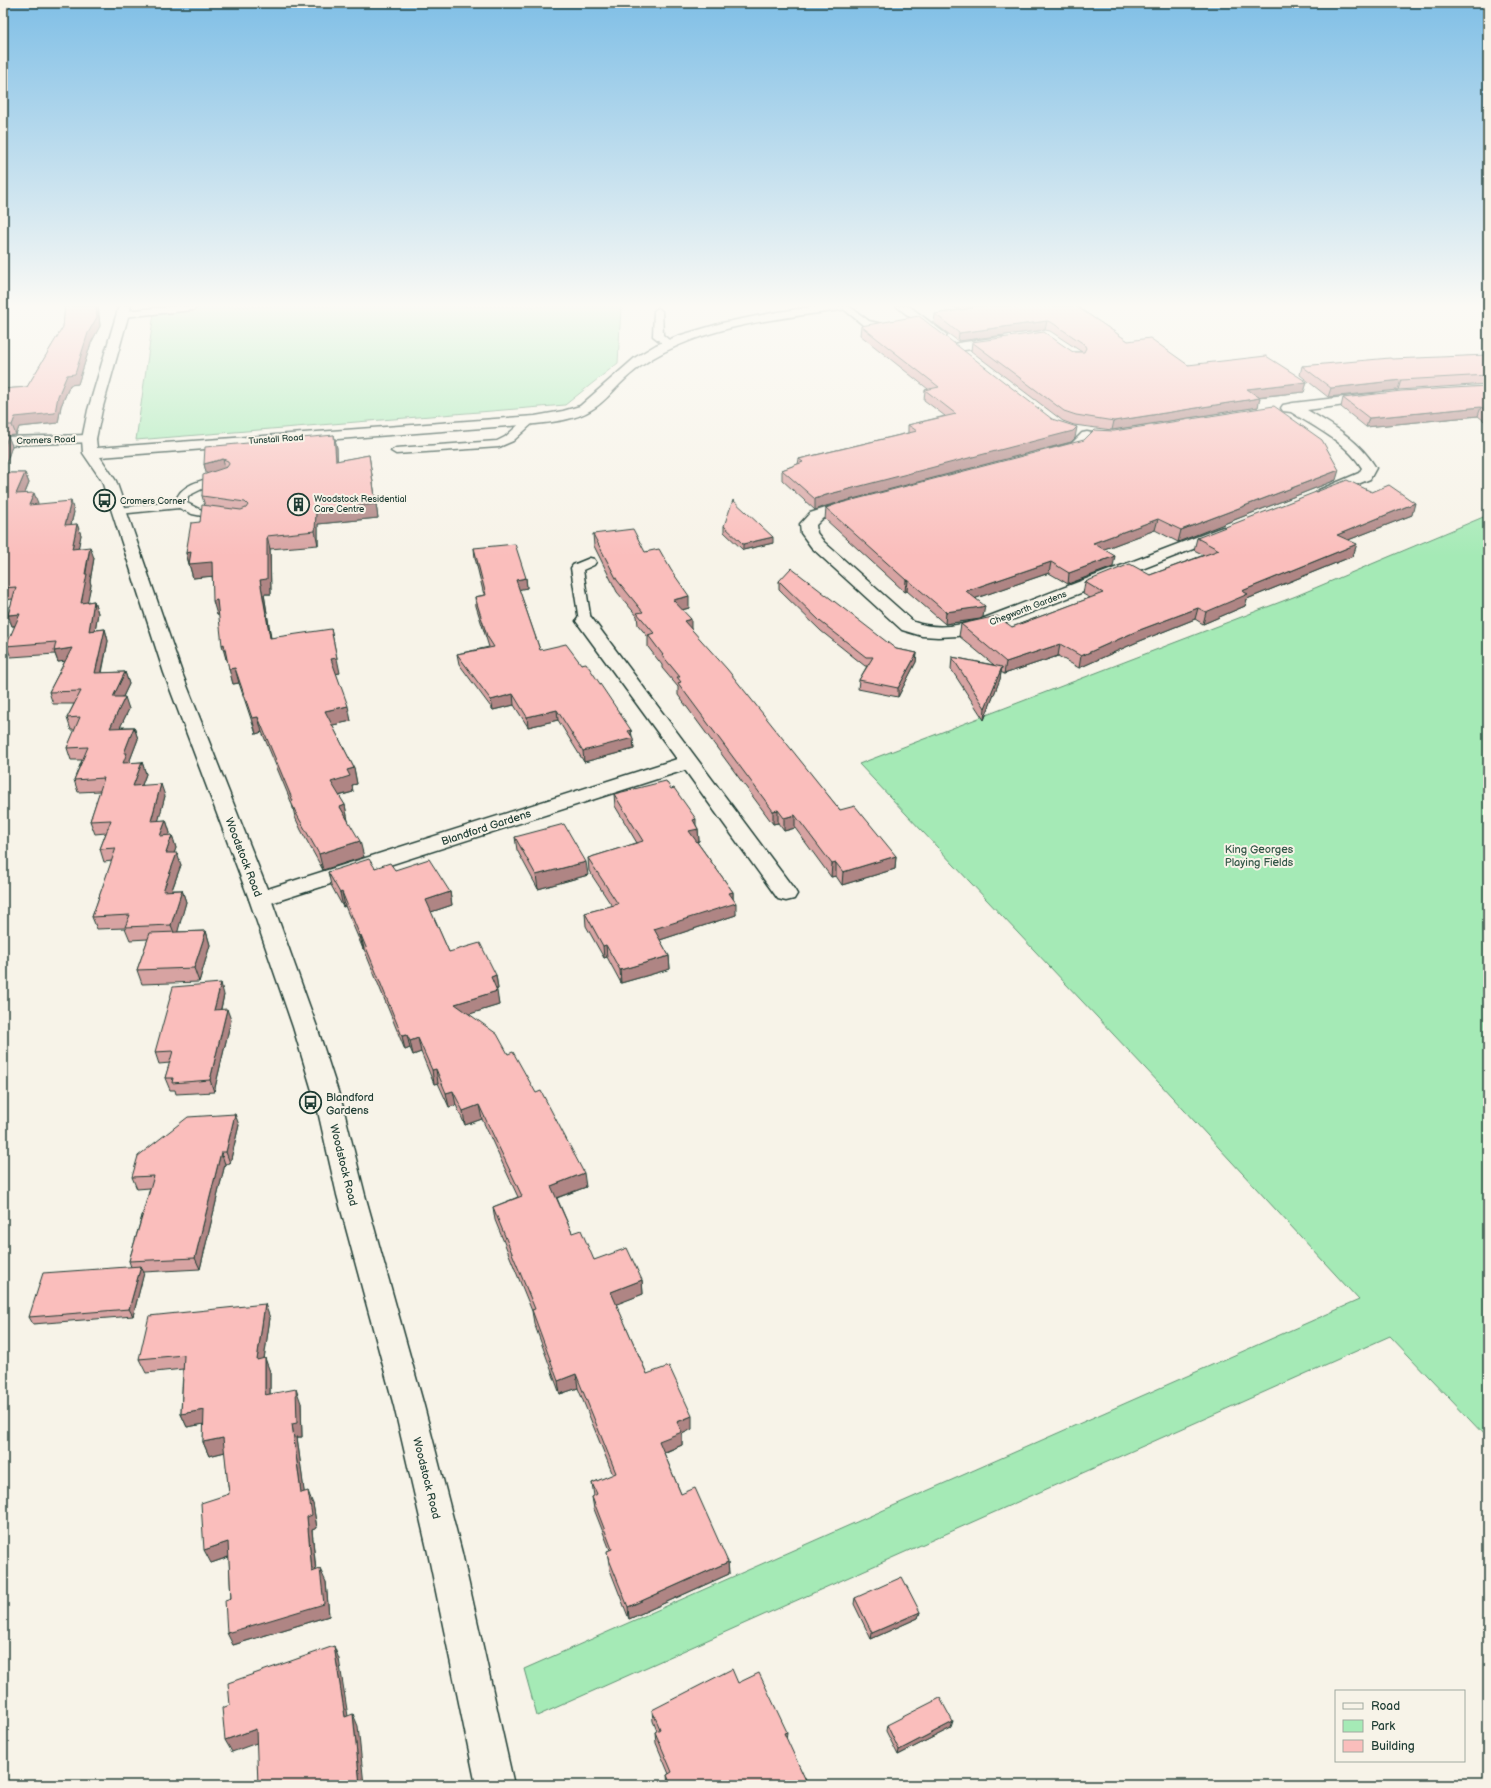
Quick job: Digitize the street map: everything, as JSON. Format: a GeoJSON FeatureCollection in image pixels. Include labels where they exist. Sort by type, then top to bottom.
{"type":"FeatureCollection","features":[{"type":"Feature","properties":{"kind":"street"},"geometry":{"type":"LineString","coordinates":[[90,446],[96,410],[102,389]]}},
{"type":"Feature","properties":{"kind":"street","name":"Tunstall Road"},"geometry":{"type":"LineString","coordinates":[[90,446],[529,421],[564,416],[590,406],[606,389]]}},
{"type":"Feature","properties":{"kind":"street"},"geometry":{"type":"LineString","coordinates":[[1308,499],[1365,476],[1369,468],[1365,459],[1354,449],[1285,408],[1383,397]]}},
{"type":"Feature","properties":{"kind":"street"},"geometry":{"type":"LineString","coordinates":[[1044,455],[1077,446],[1087,435]]}},
{"type":"Feature","properties":{"kind":"street","name":"Cromers Road"},"geometry":{"type":"LineString","coordinates":[[3,441],[90,446]]}},
{"type":"Feature","properties":{"kind":"street","name":"Woodstock Road"},"geometry":{"type":"LineString","coordinates":[[90,446],[109,481],[174,673],[260,899],[305,1027],[330,1107],[351,1195],[409,1406],[445,1554],[495,1785]]}},
{"type":"Feature","properties":{"kind":"street","name":"Chegworth Gardens"},"geometry":{"type":"LineString","coordinates":[[870,500],[816,516],[808,524],[809,533],[818,545],[891,613],[908,626],[922,631],[958,631],[985,624],[1235,527]]}},
{"type":"Feature","properties":{"kind":"street"},"geometry":{"type":"LineString","coordinates":[[585,621],[786,894]]}},
{"type":"Feature","properties":{"kind":"street","name":"Blandford Gardens"},"geometry":{"type":"LineString","coordinates":[[260,899],[689,762]]}},
{"type":"Feature","properties":{"kind":"lane"},"geometry":{"type":"LineString","coordinates":[[396,451],[499,444],[509,439],[529,421]]}},
{"type":"Feature","properties":{"kind":"lane"},"geometry":{"type":"LineString","coordinates":[[181,504],[183,495],[192,488],[226,477]]}},
{"type":"Feature","properties":{"kind":"lane"},"geometry":{"type":"LineString","coordinates":[[119,511],[181,504],[196,512],[209,516],[230,518]]}},
{"type":"Feature","properties":{"kind":"lane"},"geometry":{"type":"LineString","coordinates":[[585,621],[577,568],[590,562]]}},
{"type":"Feature","properties":{"kind":"green space"},"geometry":{"type":"Polygon","coordinates":[[[143,389],[585,389],[565,405],[136,440],[143,389]]]}},
{"type":"Feature","properties":{"kind":"green space","name":"King Georges Playing Fields"},"geometry":{"type":"Polygon","coordinates":[[[1488,515],[1488,1439],[1390,1336],[537,1716],[524,1669],[1359,1300],[1161,1085],[859,764],[1296,596],[1488,515]]]}},
{"type":"Feature","properties":{"kind":"building"},"geometry":{"type":"Polygon","coordinates":[[[3,389],[61,389],[55,413],[15,417],[12,425],[3,425],[3,389]]]}},
{"type":"Feature","properties":{"kind":"building"},"geometry":{"type":"Polygon","coordinates":[[[1014,389],[1052,419],[1077,427],[1073,431],[815,499],[782,470],[803,462],[799,459],[917,431],[908,425],[956,414],[925,390],[1014,389]]]}},
{"type":"Feature","properties":{"kind":"building"},"geometry":{"type":"Polygon","coordinates":[[[1035,389],[1248,389],[1260,398],[1114,421],[1076,415],[1064,411],[1035,389]]]}},
{"type":"Feature","properties":{"kind":"building"},"geometry":{"type":"Polygon","coordinates":[[[1488,389],[1488,412],[1481,407],[1369,418],[1343,398],[1401,391],[1488,389]]]}},
{"type":"Feature","properties":{"kind":"building"},"geometry":{"type":"Polygon","coordinates":[[[1274,406],[1322,440],[1339,470],[1181,530],[1158,519],[1093,543],[1115,556],[1069,573],[1051,562],[966,591],[985,606],[981,607],[946,612],[908,580],[906,580],[826,508],[1084,440],[1094,430],[1114,431],[1274,406]]]}},
{"type":"Feature","properties":{"kind":"building"},"geometry":{"type":"Polygon","coordinates":[[[334,435],[336,461],[369,455],[376,504],[316,511],[315,531],[267,536],[267,579],[260,580],[270,638],[331,629],[337,658],[331,659],[348,706],[325,711],[354,768],[347,770],[350,776],[331,782],[345,805],[340,807],[360,841],[319,854],[291,802],[293,801],[258,717],[252,718],[235,668],[229,669],[224,644],[222,645],[217,600],[213,601],[212,562],[189,564],[191,552],[186,553],[191,523],[200,522],[202,505],[241,510],[246,508],[248,505],[245,502],[202,496],[203,475],[227,467],[229,464],[228,461],[223,459],[204,464],[205,447],[334,435]]]}},
{"type":"Feature","properties":{"kind":"building"},"geometry":{"type":"Polygon","coordinates":[[[3,436],[8,436],[3,451],[3,436]]]}},
{"type":"Feature","properties":{"kind":"building"},"geometry":{"type":"Polygon","coordinates":[[[3,473],[25,473],[16,494],[34,493],[29,505],[71,501],[65,525],[77,524],[72,549],[90,547],[85,574],[87,574],[81,603],[94,601],[89,631],[105,629],[95,673],[125,672],[113,697],[125,697],[110,728],[134,727],[124,753],[127,753],[123,763],[142,762],[133,786],[161,784],[151,821],[166,820],[160,836],[172,835],[166,853],[177,853],[163,891],[182,890],[171,925],[125,927],[130,915],[92,917],[116,848],[100,849],[111,820],[90,821],[104,778],[74,780],[88,747],[67,748],[80,717],[67,718],[81,691],[49,692],[72,648],[54,651],[56,642],[6,646],[20,614],[8,615],[16,587],[3,588],[3,473]]]}},
{"type":"Feature","properties":{"kind":"building"},"geometry":{"type":"Polygon","coordinates":[[[1347,480],[1372,492],[1389,485],[1415,503],[1337,535],[1357,544],[1242,591],[1248,594],[1206,612],[1198,608],[1137,631],[1081,656],[1060,644],[1006,662],[961,624],[997,616],[1012,627],[1103,593],[1085,582],[1130,564],[1150,575],[1219,550],[1197,538],[1347,480]]]}},
{"type":"Feature","properties":{"kind":"building"},"geometry":{"type":"Polygon","coordinates":[[[733,500],[773,537],[743,544],[724,526],[733,500]]]}},
{"type":"Feature","properties":{"kind":"building"},"geometry":{"type":"Polygon","coordinates":[[[633,529],[645,552],[659,549],[689,596],[673,600],[691,619],[684,621],[727,669],[840,810],[855,806],[896,856],[843,872],[836,863],[832,864],[795,815],[784,818],[778,810],[773,811],[678,683],[681,682],[677,677],[680,677],[648,635],[654,633],[637,613],[643,612],[617,580],[593,534],[633,529]]]}},
{"type":"Feature","properties":{"kind":"building"},"geometry":{"type":"Polygon","coordinates":[[[515,544],[526,578],[516,580],[540,650],[566,644],[581,664],[586,663],[631,730],[628,731],[633,738],[583,751],[557,710],[527,717],[513,694],[491,700],[457,654],[494,647],[487,636],[475,597],[486,595],[474,548],[515,544]]]}},
{"type":"Feature","properties":{"kind":"building"},"geometry":{"type":"Polygon","coordinates":[[[791,568],[896,649],[917,653],[898,688],[859,680],[873,657],[866,657],[821,622],[779,581],[791,568]]]}},
{"type":"Feature","properties":{"kind":"building"},"geometry":{"type":"Polygon","coordinates":[[[952,657],[1002,667],[985,708],[952,657]]]}},
{"type":"Feature","properties":{"kind":"building"},"geometry":{"type":"Polygon","coordinates":[[[666,781],[671,789],[674,788],[696,819],[693,820],[698,829],[689,831],[733,892],[729,893],[736,903],[654,929],[669,956],[620,970],[606,945],[603,946],[585,913],[618,904],[588,858],[643,841],[614,794],[666,781]]]}},
{"type":"Feature","properties":{"kind":"building"},"geometry":{"type":"Polygon","coordinates":[[[564,824],[586,862],[536,875],[515,837],[564,824]]]}},
{"type":"Feature","properties":{"kind":"building"},"geometry":{"type":"Polygon","coordinates":[[[369,859],[375,868],[390,863],[395,870],[429,859],[450,892],[426,900],[449,952],[480,943],[496,975],[491,977],[497,991],[455,1004],[497,1034],[508,1054],[513,1052],[536,1093],[541,1091],[584,1173],[551,1186],[572,1233],[581,1230],[594,1260],[627,1248],[642,1280],[611,1292],[647,1374],[669,1366],[692,1416],[677,1422],[682,1432],[659,1441],[681,1494],[695,1488],[728,1562],[628,1607],[608,1557],[607,1551],[612,1549],[592,1497],[597,1494],[592,1483],[616,1473],[576,1374],[558,1381],[532,1310],[535,1309],[493,1207],[522,1196],[479,1105],[463,1111],[453,1091],[446,1093],[436,1069],[432,1070],[418,1038],[410,1041],[407,1035],[402,1036],[342,892],[340,893],[328,872],[369,859]]]}},
{"type":"Feature","properties":{"kind":"building"},"geometry":{"type":"Polygon","coordinates":[[[206,931],[194,968],[137,970],[150,933],[206,931]]]}},
{"type":"Feature","properties":{"kind":"building"},"geometry":{"type":"Polygon","coordinates":[[[221,983],[214,1010],[227,1009],[210,1080],[172,1083],[173,1078],[165,1078],[173,1051],[155,1052],[173,987],[221,983]]]}},
{"type":"Feature","properties":{"kind":"building"},"geometry":{"type":"Polygon","coordinates":[[[235,1114],[226,1152],[221,1152],[195,1258],[129,1261],[154,1176],[132,1177],[138,1156],[188,1117],[235,1114]]]}},
{"type":"Feature","properties":{"kind":"building"},"geometry":{"type":"Polygon","coordinates":[[[141,1266],[129,1309],[29,1317],[43,1273],[141,1266]]]}},
{"type":"Feature","properties":{"kind":"building"},"geometry":{"type":"Polygon","coordinates":[[[265,1304],[257,1360],[265,1358],[265,1395],[296,1389],[297,1423],[292,1424],[301,1493],[308,1491],[312,1515],[307,1517],[312,1572],[320,1569],[324,1604],[227,1633],[225,1600],[231,1598],[228,1542],[204,1550],[201,1503],[229,1494],[223,1438],[203,1442],[204,1410],[181,1414],[184,1355],[139,1359],[149,1316],[265,1304]]]}},
{"type":"Feature","properties":{"kind":"building"},"geometry":{"type":"Polygon","coordinates":[[[902,1577],[920,1612],[872,1633],[855,1598],[902,1577]]]}},
{"type":"Feature","properties":{"kind":"building"},"geometry":{"type":"Polygon","coordinates":[[[334,1646],[345,1717],[353,1714],[360,1785],[258,1785],[256,1729],[225,1740],[222,1708],[230,1705],[228,1683],[334,1646]]]}},
{"type":"Feature","properties":{"kind":"building"},"geometry":{"type":"Polygon","coordinates":[[[732,1669],[738,1683],[759,1673],[787,1732],[784,1733],[808,1785],[671,1785],[667,1775],[672,1772],[655,1732],[660,1729],[652,1710],[732,1669]]]}},
{"type":"Feature","properties":{"kind":"building"},"geometry":{"type":"Polygon","coordinates":[[[940,1698],[953,1722],[899,1750],[887,1725],[940,1698]]]}},
{"type":"Feature","properties":{"kind":"place","name":"Cromers Corner"},"geometry":{"type":"Point","coordinates":[105,501]}},
{"type":"Feature","properties":{"kind":"place","name":"Woodstock Residential Care Centre"},"geometry":{"type":"Point","coordinates":[298,504]}},
{"type":"Feature","properties":{"kind":"place","name":"Blandford Gardens"},"geometry":{"type":"Point","coordinates":[310,1103]}}]}
